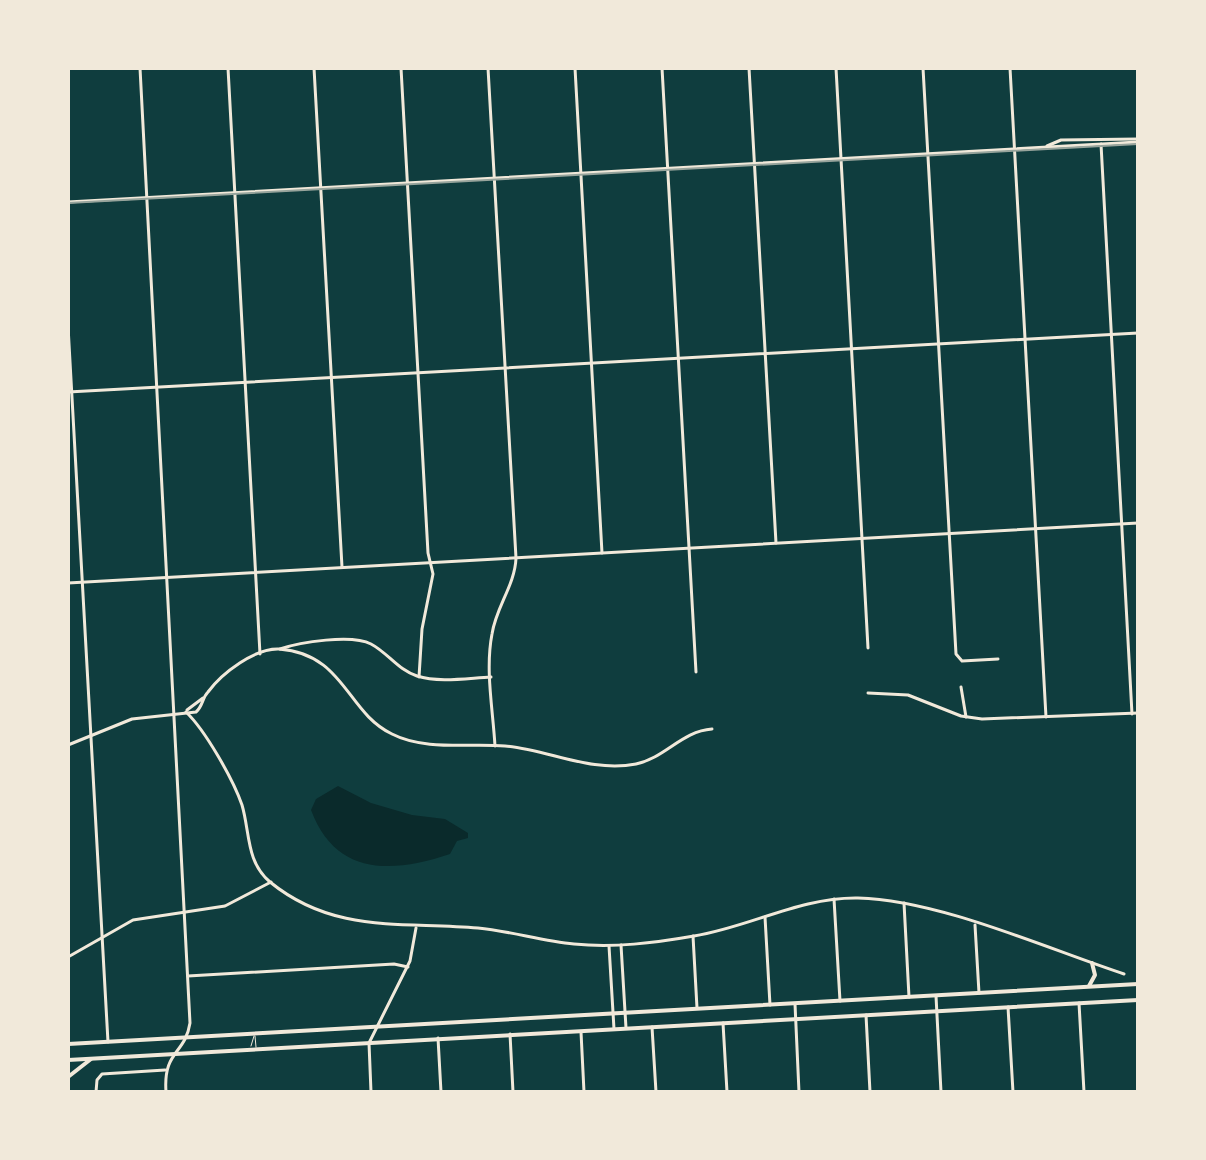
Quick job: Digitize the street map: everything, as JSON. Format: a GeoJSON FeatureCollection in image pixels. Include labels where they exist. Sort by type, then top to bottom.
{"type":"FeatureCollection","features":[{"type":"Feature","properties":{"kind":"main road"},"geometry":{"type":"LineString","coordinates":[[1088,987],[1095,975],[1092,963]]}},
{"type":"Feature","properties":{"kind":"main road"},"geometry":{"type":"LineString","coordinates":[[68,1044],[1138,984]]}},
{"type":"Feature","properties":{"kind":"main road"},"geometry":{"type":"LineString","coordinates":[[68,1060],[1138,1000]]}},
{"type":"Feature","properties":{"kind":"main road"},"geometry":{"type":"LineString","coordinates":[[68,1077],[91,1058]]}},
{"type":"Feature","properties":{"kind":"street"},"geometry":{"type":"LineString","coordinates":[[140,68],[190,1023],[186,1037],[165,1070],[166,1092]]}},
{"type":"Feature","properties":{"kind":"street"},"geometry":{"type":"LineString","coordinates":[[228,68],[260,654]]}},
{"type":"Feature","properties":{"kind":"street"},"geometry":{"type":"LineString","coordinates":[[314,68],[342,567]]}},
{"type":"Feature","properties":{"kind":"street"},"geometry":{"type":"LineString","coordinates":[[401,68],[433,574],[422,629],[419,677]]}},
{"type":"Feature","properties":{"kind":"street"},"geometry":{"type":"LineString","coordinates":[[488,68],[516,558],[513,579],[492,633],[495,746]]}},
{"type":"Feature","properties":{"kind":"street"},"geometry":{"type":"LineString","coordinates":[[575,68],[602,553]]}},
{"type":"Feature","properties":{"kind":"street"},"geometry":{"type":"LineString","coordinates":[[662,68],[696,672]]}},
{"type":"Feature","properties":{"kind":"street"},"geometry":{"type":"LineString","coordinates":[[749,68],[776,543]]}},
{"type":"Feature","properties":{"kind":"street"},"geometry":{"type":"LineString","coordinates":[[836,68],[868,648]]}},
{"type":"Feature","properties":{"kind":"street"},"geometry":{"type":"LineString","coordinates":[[923,68],[958,659],[998,659]]}},
{"type":"Feature","properties":{"kind":"street"},"geometry":{"type":"LineString","coordinates":[[1010,68],[1046,717]]}},
{"type":"Feature","properties":{"kind":"street"},"geometry":{"type":"LineString","coordinates":[[1043,147],[1061,140],[1137,140]]}},
{"type":"Feature","properties":{"kind":"street"},"geometry":{"type":"LineString","coordinates":[[68,202],[1137,140]]}},
{"type":"Feature","properties":{"kind":"street"},"geometry":{"type":"LineString","coordinates":[[1101,144],[1132,714]]}},
{"type":"Feature","properties":{"kind":"street"},"geometry":{"type":"LineString","coordinates":[[68,326],[108,1042]]}},
{"type":"Feature","properties":{"kind":"street"},"geometry":{"type":"LineString","coordinates":[[70,392],[1138,333]]}},
{"type":"Feature","properties":{"kind":"street"},"geometry":{"type":"LineString","coordinates":[[68,583],[1138,523]]}},
{"type":"Feature","properties":{"kind":"street"},"geometry":{"type":"LineString","coordinates":[[186,712],[224,675],[260,654],[305,643],[362,641],[419,677],[491,677]]}},
{"type":"Feature","properties":{"kind":"street"},"geometry":{"type":"LineString","coordinates":[[279,649],[330,670],[369,717],[395,736],[419,743],[495,746],[615,767],[646,761],[694,732],[712,729]]}},
{"type":"Feature","properties":{"kind":"street"},"geometry":{"type":"LineString","coordinates":[[961,687],[966,717]]}},
{"type":"Feature","properties":{"kind":"street"},"geometry":{"type":"LineString","coordinates":[[868,693],[917,697],[966,717],[1138,713]]}},
{"type":"Feature","properties":{"kind":"street"},"geometry":{"type":"LineString","coordinates":[[68,745],[132,719],[198,711],[203,698]]}},
{"type":"Feature","properties":{"kind":"street"},"geometry":{"type":"LineString","coordinates":[[186,712],[233,784],[243,808],[252,855],[271,882],[299,899],[341,916],[377,925],[474,928],[609,946],[693,936],[799,905],[834,899],[904,903],[1124,974]]}},
{"type":"Feature","properties":{"kind":"street"},"geometry":{"type":"LineString","coordinates":[[68,957],[139,918],[234,903],[271,882]]}},
{"type":"Feature","properties":{"kind":"street"},"geometry":{"type":"LineString","coordinates":[[834,899],[840,1001]]}},
{"type":"Feature","properties":{"kind":"street"},"geometry":{"type":"LineString","coordinates":[[904,903],[909,997]]}},
{"type":"Feature","properties":{"kind":"street"},"geometry":{"type":"LineString","coordinates":[[765,917],[770,1005]]}},
{"type":"Feature","properties":{"kind":"street"},"geometry":{"type":"LineString","coordinates":[[975,924],[979,993]]}},
{"type":"Feature","properties":{"kind":"street"},"geometry":{"type":"LineString","coordinates":[[371,1092],[369,1043],[408,967],[416,928]]}},
{"type":"Feature","properties":{"kind":"street"},"geometry":{"type":"LineString","coordinates":[[693,936],[697,1009]]}},
{"type":"Feature","properties":{"kind":"street"},"geometry":{"type":"LineString","coordinates":[[621,945],[626,1028]]}},
{"type":"Feature","properties":{"kind":"street"},"geometry":{"type":"LineString","coordinates":[[609,946],[614,1029]]}},
{"type":"Feature","properties":{"kind":"street"},"geometry":{"type":"LineString","coordinates":[[187,976],[394,964],[408,967]]}},
{"type":"Feature","properties":{"kind":"street"},"geometry":{"type":"LineString","coordinates":[[936,995],[941,1092]]}},
{"type":"Feature","properties":{"kind":"street"},"geometry":{"type":"LineString","coordinates":[[795,1003],[799,1092]]}},
{"type":"Feature","properties":{"kind":"street"},"geometry":{"type":"LineString","coordinates":[[1079,1003],[1084,1092]]}},
{"type":"Feature","properties":{"kind":"street"},"geometry":{"type":"LineString","coordinates":[[1008,1007],[1013,1092]]}},
{"type":"Feature","properties":{"kind":"street"},"geometry":{"type":"LineString","coordinates":[[866,1015],[870,1092]]}},
{"type":"Feature","properties":{"kind":"street"},"geometry":{"type":"LineString","coordinates":[[723,1023],[727,1092]]}},
{"type":"Feature","properties":{"kind":"street"},"geometry":{"type":"LineString","coordinates":[[652,1027],[656,1092]]}},
{"type":"Feature","properties":{"kind":"street"},"geometry":{"type":"LineString","coordinates":[[581,1031],[584,1092]]}},
{"type":"Feature","properties":{"kind":"street"},"geometry":{"type":"LineString","coordinates":[[510,1034],[513,1092]]}},
{"type":"Feature","properties":{"kind":"street"},"geometry":{"type":"LineString","coordinates":[[438,1038],[441,1092]]}},
{"type":"Feature","properties":{"kind":"street"},"geometry":{"type":"LineString","coordinates":[[96,1092],[97,1080],[102,1074],[165,1070]]}},
{"type":"Feature","properties":{"kind":"lane"},"geometry":{"type":"LineString","coordinates":[[253,1049],[255,1033]]}},
{"type":"Feature","properties":{"kind":"lane"},"geometry":{"type":"LineString","coordinates":[[253,1049],[255,1033]]}},
{"type":"Feature","properties":{"kind":"water"},"geometry":{"type":"Polygon","coordinates":[[[338,786],[371,803],[412,815],[445,819],[468,833],[468,838],[457,841],[450,854],[408,865],[368,864],[351,858],[335,848],[322,832],[311,810],[316,799],[338,786]]]}},
{"type":"Feature","properties":{"kind":"tram line"},"geometry":{"type":"LineString","coordinates":[[68,203],[1138,144]]}}]}
